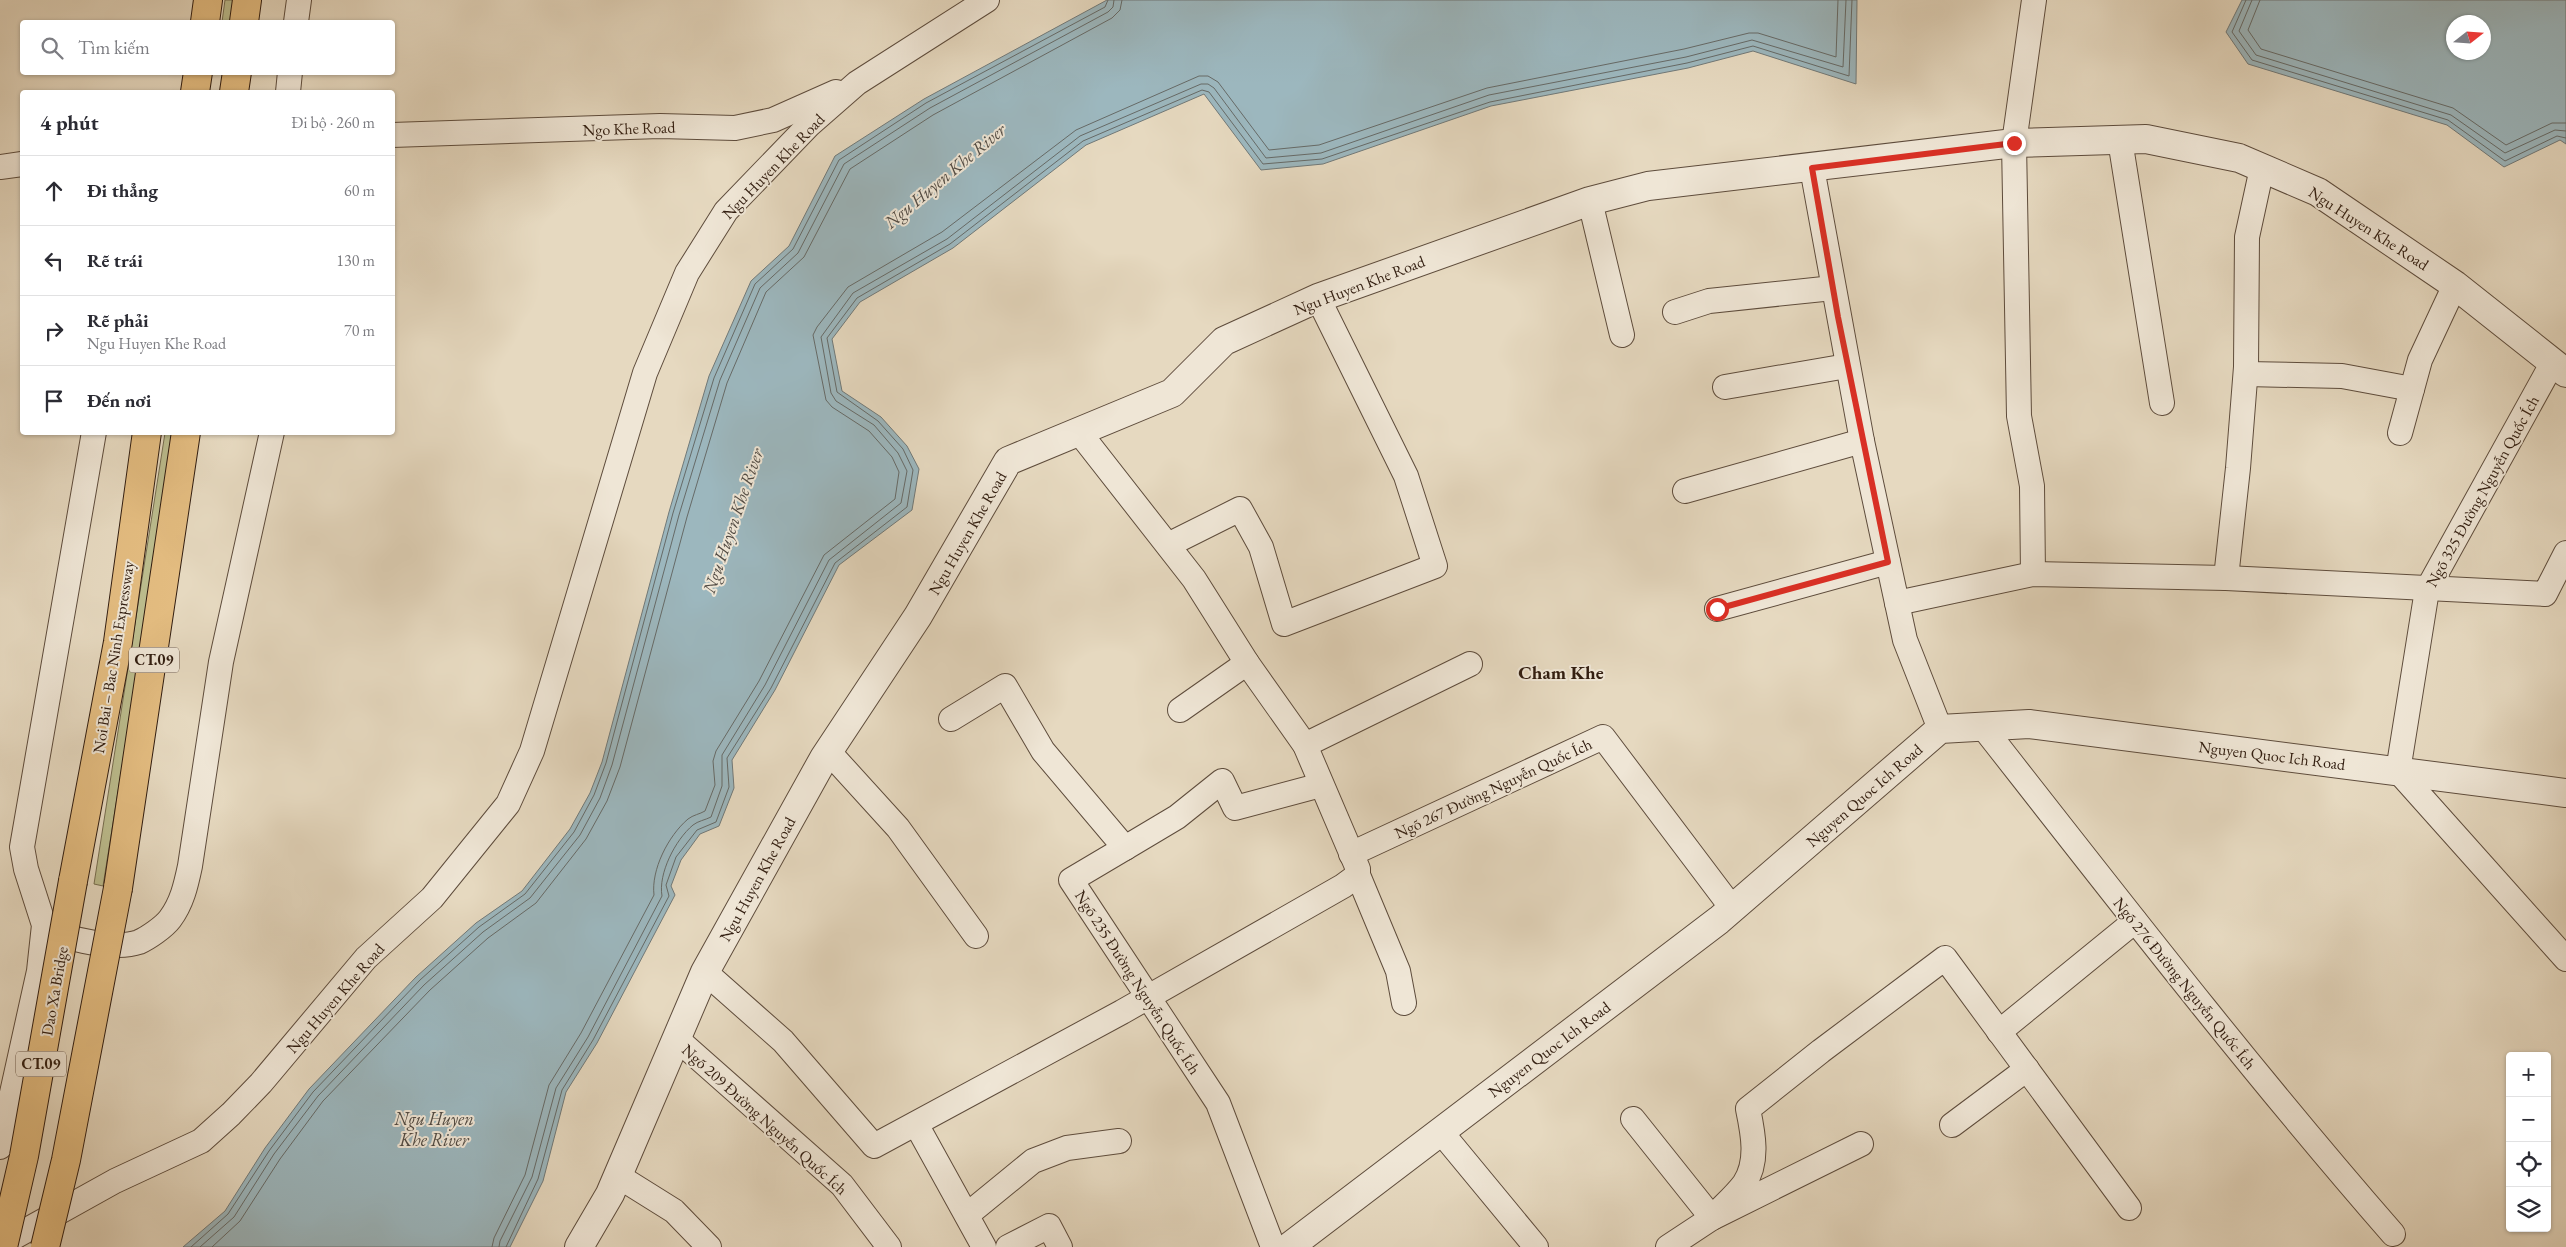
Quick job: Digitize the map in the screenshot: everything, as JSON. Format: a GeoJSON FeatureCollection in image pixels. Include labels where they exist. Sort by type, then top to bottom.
{"type":"FeatureCollection","features":[{"type":"Feature","properties":{"kind":"highway"},"geometry":{"type":"LineString","coordinates":[[204,20],[208,0]]}},
{"type":"Feature","properties":{"kind":"highway"},"geometry":{"type":"LineString","coordinates":[[244,20],[247,0]]}},
{"type":"Feature","properties":{"kind":"highway"},"geometry":{"type":"LineString","coordinates":[[195,90],[198,75]]}},
{"type":"Feature","properties":{"kind":"highway"},"geometry":{"type":"LineString","coordinates":[[234,90],[236,75]]}},
{"type":"Feature","properties":{"kind":"highway","name":"Noi Bai – Bac Ninh Expressway"},"geometry":{"type":"LineString","coordinates":[[73,881],[118,642],[147,435]]}},
{"type":"Feature","properties":{"kind":"highway","name":"CT.09"},"geometry":{"type":"LineString","coordinates":[[45,1247],[66,1160],[118,888],[186,435]]}},
{"type":"Feature","properties":{"kind":"highway","name":"Dao Xa Bridge"},"geometry":{"type":"LineString","coordinates":[[2,1246],[24,1156],[73,881]]}},
{"type":"Feature","properties":{"kind":"street"},"geometry":{"type":"LineString","coordinates":[[296,20],[299,0]]}},
{"type":"Feature","properties":{"kind":"street","name":"Ngu Huyen Khe Road"},"geometry":{"type":"LineString","coordinates":[[2,1246],[115,1181],[201,1141],[261,1083],[366,958],[432,898],[508,804],[532,751],[645,373],[687,273],[726,211],[809,125],[857,83],[987,0]]}},
{"type":"Feature","properties":{"kind":"street"},"geometry":{"type":"LineString","coordinates":[[2033,574],[2032,486],[2019,416],[2014,143],[2034,0]]}},
{"type":"Feature","properties":{"kind":"street"},"geometry":{"type":"LineString","coordinates":[[288,90],[290,75]]}},
{"type":"Feature","properties":{"kind":"street","name":"Ngo Khe Road"},"geometry":{"type":"LineString","coordinates":[[395,136],[660,126],[735,128],[773,120],[857,83]]}},
{"type":"Feature","properties":{"kind":"street","name":"Ngu Huyen Khe Road"},"geometry":{"type":"LineString","coordinates":[[579,1247],[618,1176],[705,972],[828,751],[918,616],[1008,461],[1172,393],[1224,341],[1318,298],[1590,202],[1648,186],[2014,143],[2146,139],[2239,158],[2318,192],[2455,285],[2560,368]]}},
{"type":"Feature","properties":{"kind":"street"},"geometry":{"type":"LineString","coordinates":[[2120,140],[2162,403]]}},
{"type":"Feature","properties":{"kind":"street"},"geometry":{"type":"LineString","coordinates":[[0,168],[20,164]]}},
{"type":"Feature","properties":{"kind":"street"},"geometry":{"type":"LineString","coordinates":[[1812,168],[1862,441],[1905,640],[1940,729]]}},
{"type":"Feature","properties":{"kind":"street"},"geometry":{"type":"LineString","coordinates":[[2226,578],[2246,374],[2247,237],[2262,168]]}},
{"type":"Feature","properties":{"kind":"street"},"geometry":{"type":"LineString","coordinates":[[1590,202],[1622,335]]}},
{"type":"Feature","properties":{"kind":"street"},"geometry":{"type":"LineString","coordinates":[[2400,433],[2420,360],[2455,285]]}},
{"type":"Feature","properties":{"kind":"street"},"geometry":{"type":"LineString","coordinates":[[1675,312],[1709,301],[1833,288]]}},
{"type":"Feature","properties":{"kind":"street"},"geometry":{"type":"LineString","coordinates":[[1168,545],[1240,509],[1261,547],[1284,624],[1435,566],[1406,476],[1318,298]]}},
{"type":"Feature","properties":{"kind":"street"},"geometry":{"type":"LineString","coordinates":[[1725,386],[1848,366]]}},
{"type":"Feature","properties":{"kind":"street","name":"Ngõ 325 Đường Nguyễn Quốc Ích"},"geometry":{"type":"LineString","coordinates":[[2398,771],[2427,590],[2560,368]]}},
{"type":"Feature","properties":{"kind":"street"},"geometry":{"type":"LineString","coordinates":[[2246,374],[2342,376],[2412,389]]}},
{"type":"Feature","properties":{"kind":"street"},"geometry":{"type":"LineString","coordinates":[[1079,432],[1194,579],[1247,663],[1305,745],[1398,971],[1404,1003]]}},
{"type":"Feature","properties":{"kind":"street"},"geometry":{"type":"LineString","coordinates":[[0,1147],[39,971],[44,925],[26,869],[22,847],[93,435]]}},
{"type":"Feature","properties":{"kind":"street"},"geometry":{"type":"LineString","coordinates":[[44,925],[54,932],[99,943],[139,942],[169,920],[182,899],[190,866],[222,662],[271,435]]}},
{"type":"Feature","properties":{"kind":"street"},"geometry":{"type":"LineString","coordinates":[[1685,491],[1862,441]]}},
{"type":"Feature","properties":{"kind":"street"},"geometry":{"type":"LineString","coordinates":[[1897,603],[2033,574],[2226,578],[2427,590],[2545,594],[2566,553]]}},
{"type":"Feature","properties":{"kind":"street"},"geometry":{"type":"LineString","coordinates":[[1717,609],[1888,562]]}},
{"type":"Feature","properties":{"kind":"street"},"geometry":{"type":"LineString","coordinates":[[1180,710],[1247,663]]}},
{"type":"Feature","properties":{"kind":"street"},"geometry":{"type":"LineString","coordinates":[[1305,745],[1470,664]]}},
{"type":"Feature","properties":{"kind":"street"},"geometry":{"type":"LineString","coordinates":[[951,719],[1005,686],[1043,751],[1125,848],[1177,817],[1222,781],[1234,808],[1321,785]]}},
{"type":"Feature","properties":{"kind":"street","name":"Nguyen Quoc Ich Road"},"geometry":{"type":"LineString","coordinates":[[1289,1247],[1732,908],[1940,729],[2029,724],[2566,793]]}},
{"type":"Feature","properties":{"kind":"street","name":"Ngõ 276 Đường Nguyễn Quốc Ích"},"geometry":{"type":"LineString","coordinates":[[1983,727],[2301,1128],[2393,1234]]}},
{"type":"Feature","properties":{"kind":"street","name":"Ngõ 267 Đường Nguyễn Quốc Ích"},"geometry":{"type":"LineString","coordinates":[[1354,864],[1603,737],[1732,908]]}},
{"type":"Feature","properties":{"kind":"street"},"geometry":{"type":"LineString","coordinates":[[828,751],[898,828],[976,936]]}},
{"type":"Feature","properties":{"kind":"street"},"geometry":{"type":"LineString","coordinates":[[2398,771],[2566,958]]}},
{"type":"Feature","properties":{"kind":"street","name":"Ngõ 235 Đường Nguyễn Quốc Ích"},"geometry":{"type":"LineString","coordinates":[[1125,848],[1071,880],[1218,1103],[1273,1247]]}},
{"type":"Feature","properties":{"kind":"street"},"geometry":{"type":"LineString","coordinates":[[705,972],[783,1041],[874,1146],[1149,997],[1343,886],[1354,864]]}},
{"type":"Feature","properties":{"kind":"street"},"geometry":{"type":"LineString","coordinates":[[1999,1032],[2135,921]]}},
{"type":"Feature","properties":{"kind":"street"},"geometry":{"type":"LineString","coordinates":[[1712,1218],[1744,1184],[1750,1170],[1754,1138],[1748,1109],[1821,1050],[1944,958],[2129,1208]]}},
{"type":"Feature","properties":{"kind":"street","name":"Ngõ 209 Đường Nguyễn Quốc Ích"},"geometry":{"type":"LineString","coordinates":[[677,1039],[842,1185],[889,1247]]}},
{"type":"Feature","properties":{"kind":"street"},"geometry":{"type":"LineString","coordinates":[[1952,1125],[2027,1069]]}},
{"type":"Feature","properties":{"kind":"street"},"geometry":{"type":"LineString","coordinates":[[1633,1119],[1712,1218]]}},
{"type":"Feature","properties":{"kind":"street"},"geometry":{"type":"LineString","coordinates":[[916,1124],[984,1247]]}},
{"type":"Feature","properties":{"kind":"street"},"geometry":{"type":"LineString","coordinates":[[1440,1132],[1536,1247]]}},
{"type":"Feature","properties":{"kind":"street"},"geometry":{"type":"LineString","coordinates":[[966,1215],[1033,1161],[1067,1148],[1119,1141]]}},
{"type":"Feature","properties":{"kind":"street"},"geometry":{"type":"LineString","coordinates":[[1668,1247],[1712,1218],[1861,1144]]}},
{"type":"Feature","properties":{"kind":"street"},"geometry":{"type":"LineString","coordinates":[[618,1176],[674,1211],[709,1247]]}},
{"type":"Feature","properties":{"kind":"street"},"geometry":{"type":"LineString","coordinates":[[1008,1247],[1049,1226],[1060,1247]]}},
{"type":"Feature","properties":{"kind":"green space"},"geometry":{"type":"Polygon","coordinates":[[[225,0],[235,0],[232,20],[222,20],[225,0]]]}},
{"type":"Feature","properties":{"kind":"green space"},"geometry":{"type":"Polygon","coordinates":[[[165,435],[175,435],[103,886],[94,884],[165,435]]]}},
{"type":"Feature","properties":{"kind":"water","name":"Ngu Huyen Khe River"},"geometry":{"type":"Polygon","coordinates":[[[1107,0],[1857,0],[1856,84],[1753,51],[1688,68],[1491,106],[1323,164],[1261,170],[1204,94],[1086,145],[953,248],[860,302],[832,339],[842,391],[881,417],[907,446],[919,469],[912,510],[839,565],[775,690],[732,760],[734,788],[719,826],[700,834],[681,860],[671,886],[675,895],[597,1043],[566,1092],[543,1181],[510,1247],[183,1247],[225,1211],[265,1148],[309,1089],[416,977],[476,923],[522,891],[570,829],[590,793],[602,762],[669,512],[709,376],[751,281],[789,246],[835,156],[924,99],[1107,0]]]}},
{"type":"Feature","properties":{"kind":"water"},"geometry":{"type":"Polygon","coordinates":[[[2242,0],[2566,0],[2566,144],[2560,140],[2504,167],[2447,125],[2248,64],[2226,32],[2242,0]]]}},
{"type":"Feature","properties":{"kind":"district","name":"Cham Khe"},"geometry":{"type":"Point","coordinates":[1561,672]}},
{"type":"Feature","properties":{"kind":"route"},"geometry":{"type":"LineString","coordinates":[[1717,609],[1888,562],[1838,317],[1812,168],[2014,143]]}}]}
